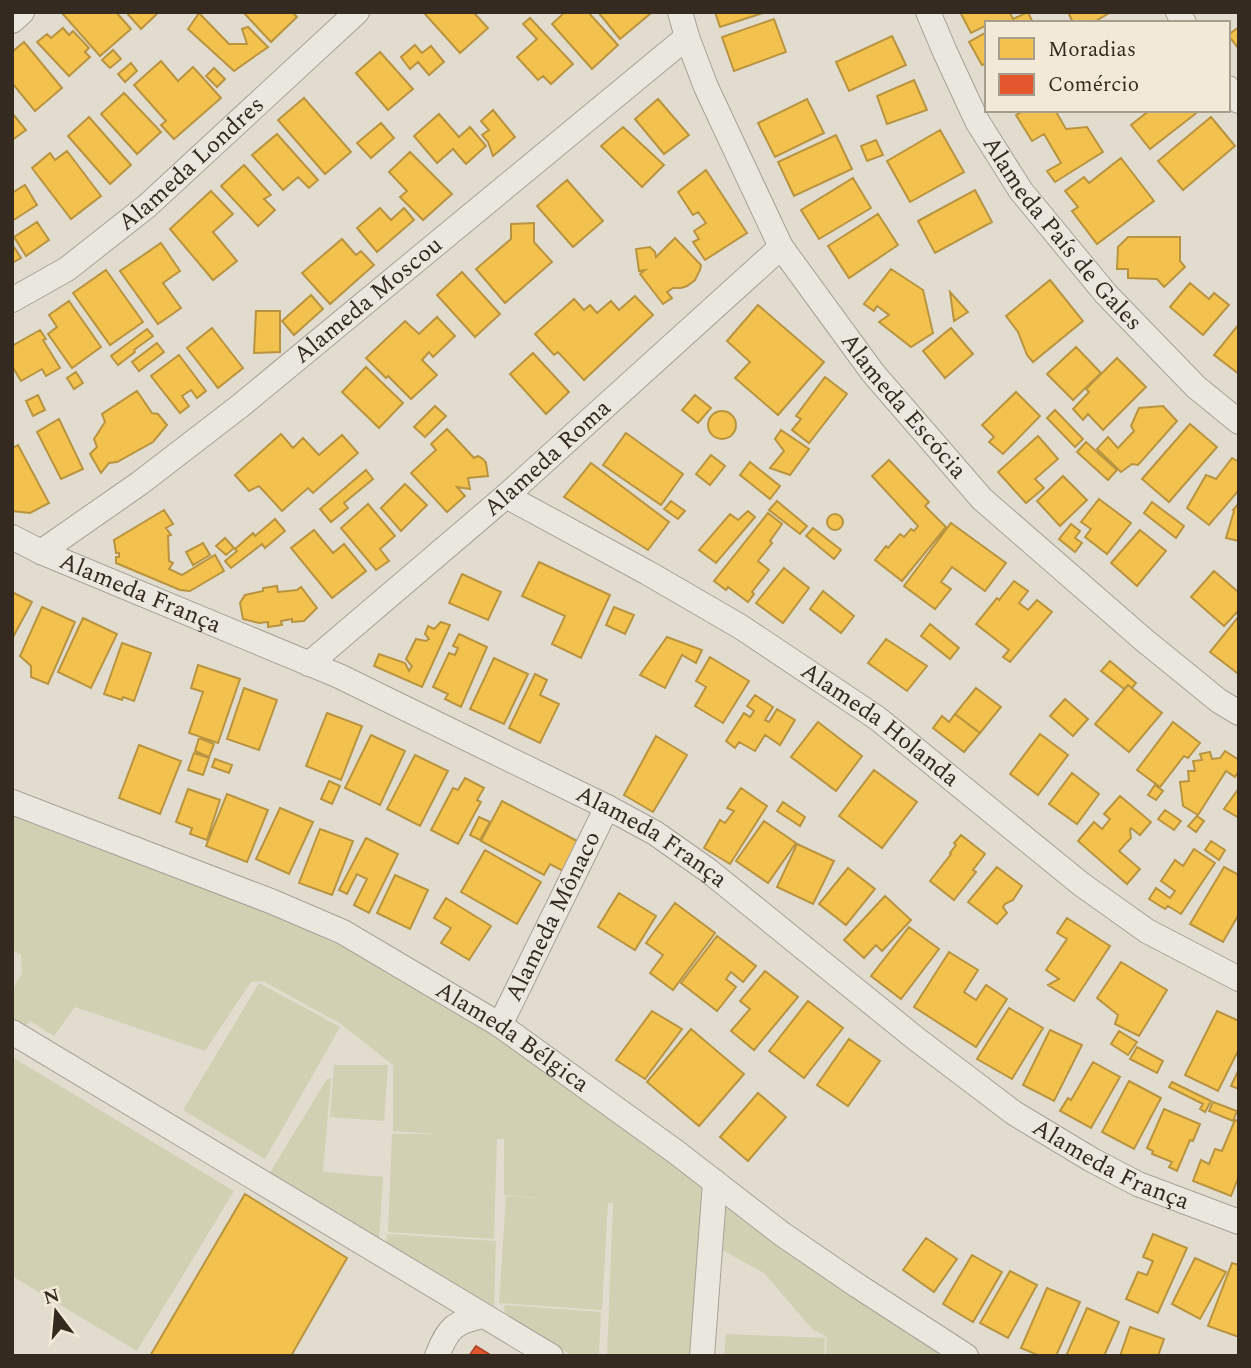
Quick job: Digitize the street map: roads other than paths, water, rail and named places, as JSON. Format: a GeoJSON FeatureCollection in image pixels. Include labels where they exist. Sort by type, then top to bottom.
{"type":"FeatureCollection","features":[{"type":"Feature","properties":{"kind":"street"},"geometry":{"type":"LineString","coordinates":[[12,21],[22,12]]}},
{"type":"Feature","properties":{"kind":"street","name":"Alameda Londres"},"geometry":{"type":"LineString","coordinates":[[12,300],[66,269],[148,205],[357,12]]}},
{"type":"Feature","properties":{"kind":"street","name":"Alameda Escócia"},"geometry":{"type":"LineString","coordinates":[[680,12],[706,87],[781,247],[873,373],[982,499],[1144,640],[1219,701],[1239,713]]}},
{"type":"Feature","properties":{"kind":"street","name":"Alameda País de Gales"},"geometry":{"type":"LineString","coordinates":[[928,12],[976,121],[1021,191],[1105,294],[1196,387],[1239,422]]}},
{"type":"Feature","properties":{"kind":"street","name":"Alameda Moscou"},"geometry":{"type":"LineString","coordinates":[[41,552],[140,483],[240,406],[687,37]]}},
{"type":"Feature","properties":{"kind":"street","name":"Alameda Roma"},"geometry":{"type":"LineString","coordinates":[[309,664],[506,496],[781,247]]}},
{"type":"Feature","properties":{"kind":"street","name":"Alameda Holanda"},"geometry":{"type":"LineString","coordinates":[[506,496],[648,572],[741,627],[877,718],[1081,884],[1147,931],[1239,979]]}},
{"type":"Feature","properties":{"kind":"street","name":"Alameda França"},"geometry":{"type":"LineString","coordinates":[[12,537],[41,552],[339,676],[655,833],[709,871],[915,1038],[1014,1112],[1092,1160],[1138,1184],[1239,1223]]}},
{"type":"Feature","properties":{"kind":"street","name":"Alameda Bélgica"},"geometry":{"type":"LineString","coordinates":[[12,802],[273,902],[343,932],[500,1025],[676,1152],[804,1249],[966,1356]]}},
{"type":"Feature","properties":{"kind":"street","name":"Alameda Mônaco"},"geometry":{"type":"LineString","coordinates":[[500,1025],[607,807]]}},
{"type":"Feature","properties":{"kind":"street"},"geometry":{"type":"LineString","coordinates":[[12,1032],[551,1356]]}},
{"type":"Feature","properties":{"kind":"street"},"geometry":{"type":"LineString","coordinates":[[702,1356],[715,1182]]}},
{"type":"Feature","properties":{"kind":"street"},"geometry":{"type":"LineString","coordinates":[[437,1356],[445,1335],[462,1320],[483,1316]]}}]}
